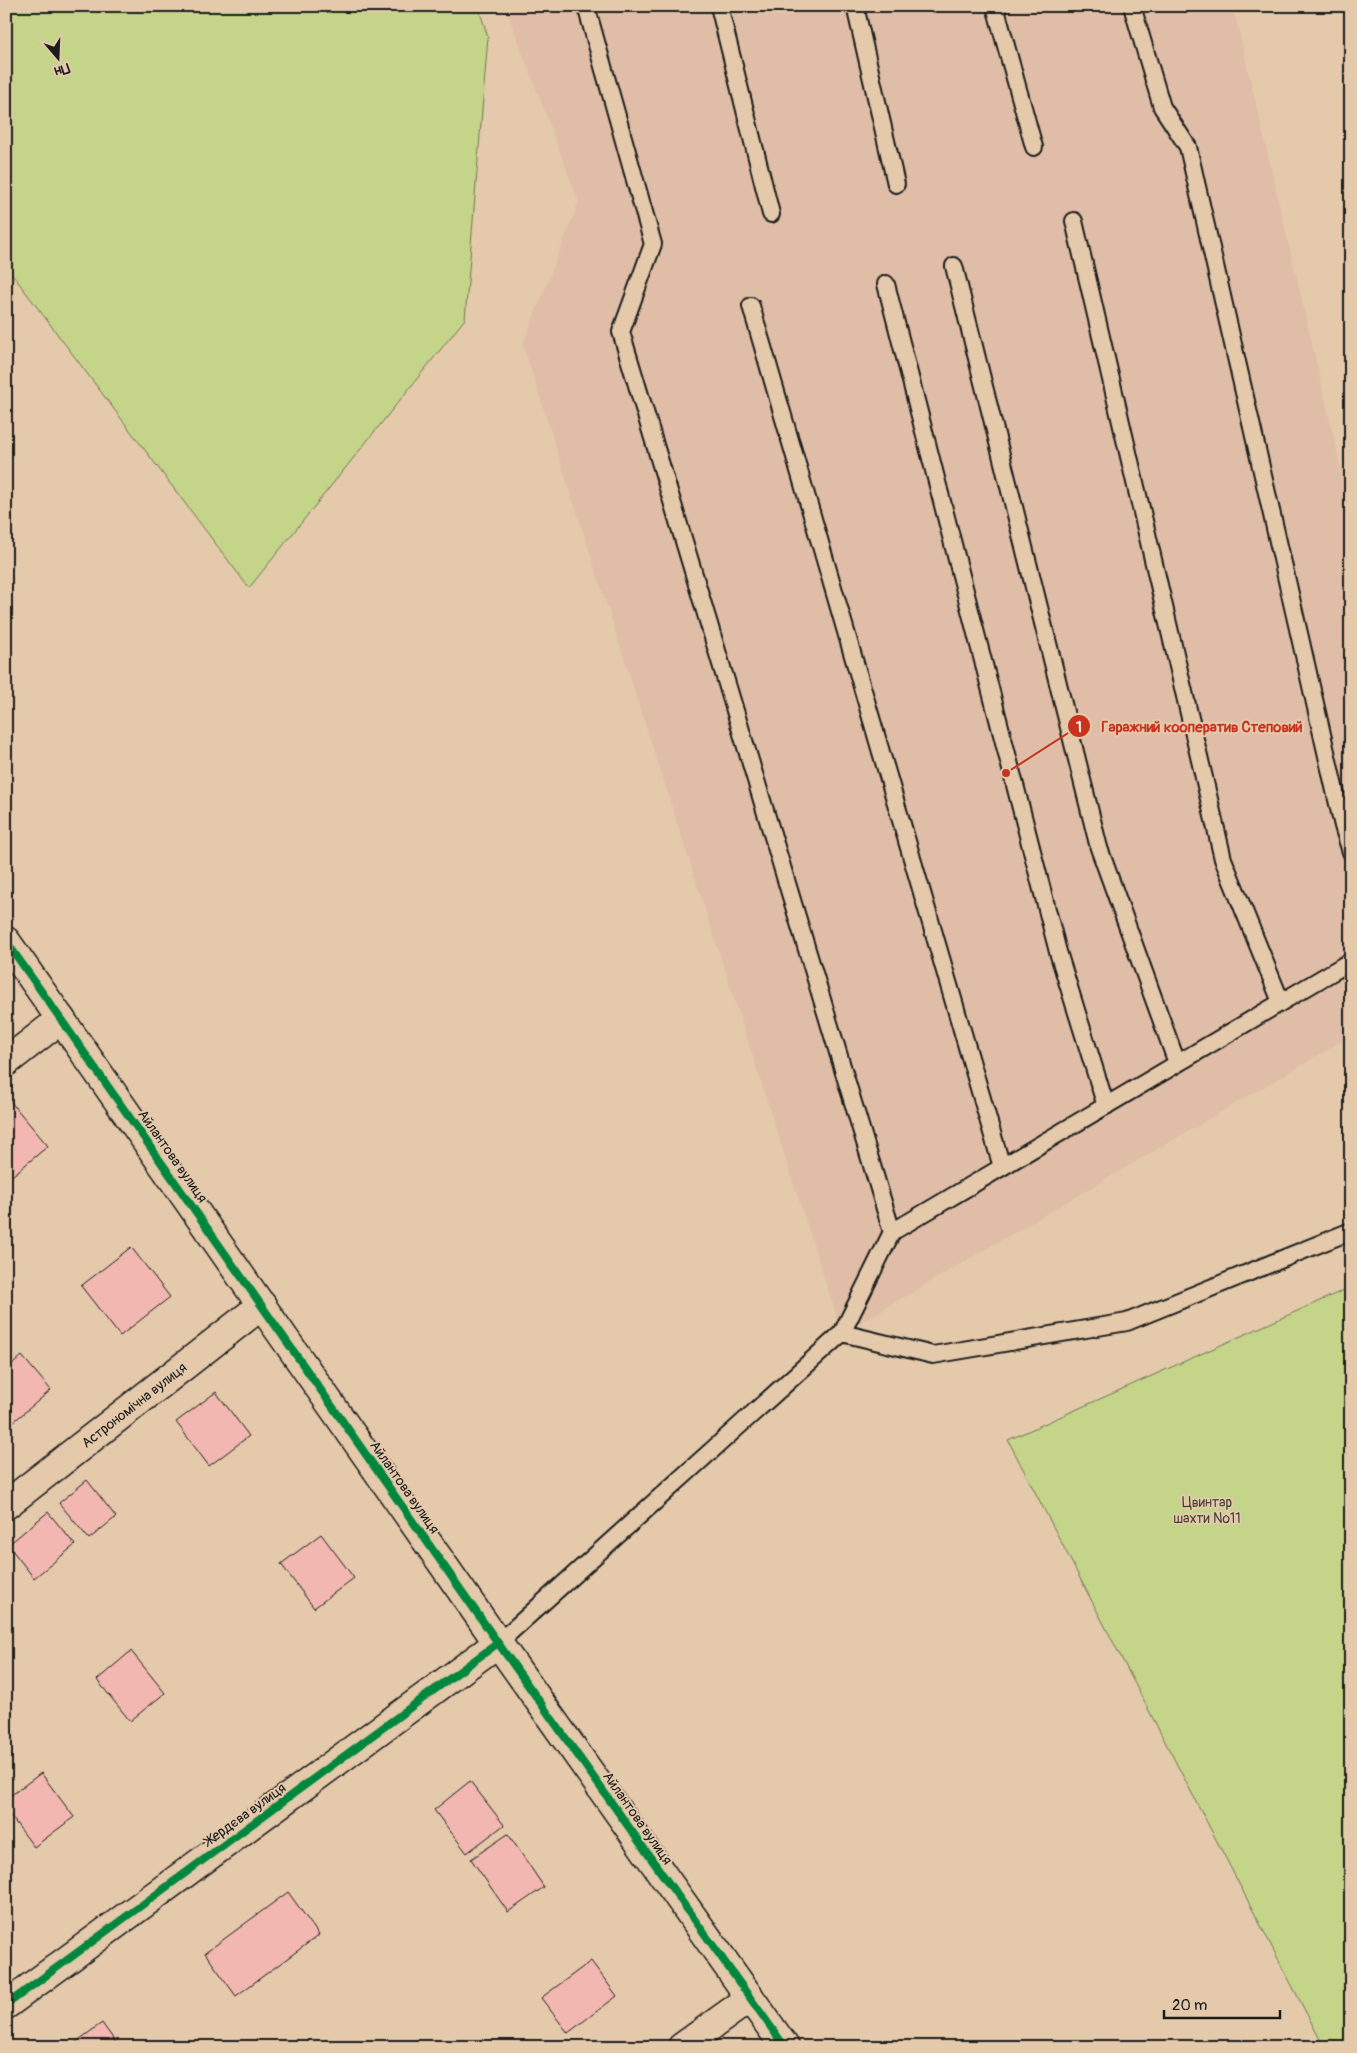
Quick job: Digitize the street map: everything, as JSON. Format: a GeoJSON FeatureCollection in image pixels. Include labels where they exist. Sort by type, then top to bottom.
{"type":"FeatureCollection","features":[{"type":"Feature","properties":{"kind":"street","name":"Айлантова вулиця"},"geometry":{"type":"LineString","coordinates":[[6,941],[785,2047]]}},
{"type":"Feature","properties":{"kind":"street"},"geometry":{"type":"LineString","coordinates":[[6,1062],[61,1019]]}},
{"type":"Feature","properties":{"kind":"street","name":"Астрономічна вулиця"},"geometry":{"type":"LineString","coordinates":[[6,1506],[262,1305]]}},
{"type":"Feature","properties":{"kind":"street","name":"Жердєва вулиця"},"geometry":{"type":"LineString","coordinates":[[6,2005],[498,1642]]}},
{"type":"Feature","properties":{"kind":"street"},"geometry":{"type":"LineString","coordinates":[[682,2047],[750,1998]]}},
{"type":"Feature","properties":{"kind":"lane"},"geometry":{"type":"LineString","coordinates":[[586,6],[653,244],[621,332],[892,1232]]}},
{"type":"Feature","properties":{"kind":"lane"},"geometry":{"type":"LineString","coordinates":[[719,6],[771,214]]}},
{"type":"Feature","properties":{"kind":"lane"},"geometry":{"type":"LineString","coordinates":[[855,6],[896,184]]}},
{"type":"Feature","properties":{"kind":"lane"},"geometry":{"type":"LineString","coordinates":[[995,6],[1034,147]]}},
{"type":"Feature","properties":{"kind":"lane"},"geometry":{"type":"LineString","coordinates":[[1132,6],[1162,107],[1188,147],[1343,826],[1351,852]]}},
{"type":"Feature","properties":{"kind":"lane"},"geometry":{"type":"LineString","coordinates":[[1074,221],[1223,859],[1280,1002]]}},
{"type":"Feature","properties":{"kind":"lane"},"geometry":{"type":"LineString","coordinates":[[954,266],[1099,848],[1177,1063]]}},
{"type":"Feature","properties":{"kind":"lane"},"geometry":{"type":"LineString","coordinates":[[886,284],[1058,952],[1106,1106]]}},
{"type":"Feature","properties":{"kind":"lane"},"geometry":{"type":"LineString","coordinates":[[751,306],[1002,1167]]}},
{"type":"Feature","properties":{"kind":"lane"},"geometry":{"type":"LineString","coordinates":[[498,1642],[842,1334],[892,1232],[1351,961]]}},
{"type":"Feature","properties":{"kind":"lane"},"geometry":{"type":"LineString","coordinates":[[842,1334],[933,1355],[1127,1322],[1351,1231]]}},
{"type":"Feature","properties":{"kind":"shaded area"},"geometry":{"type":"Polygon","coordinates":[[[505,6],[1233,6],[1351,511],[1351,1036],[842,1333],[523,345],[579,202],[505,6]]]}},
{"type":"Feature","properties":{"kind":"green space"},"geometry":{"type":"Polygon","coordinates":[[[6,6],[478,6],[488,37],[465,319],[249,588],[6,266],[6,6]]]}},
{"type":"Feature","properties":{"kind":"green space","name":"Цвинтар шахти №11"},"geometry":{"type":"Polygon","coordinates":[[[1351,1287],[1351,2047],[1324,2047],[1008,1440],[1351,1287]]]}},
{"type":"Feature","properties":{"kind":"building"},"geometry":{"type":"Polygon","coordinates":[[[10,1101],[48,1146],[6,1181],[6,1104],[10,1101]]]}},
{"type":"Feature","properties":{"kind":"building"},"geometry":{"type":"Polygon","coordinates":[[[131,1247],[170,1297],[120,1336],[81,1286],[131,1247]]]}},
{"type":"Feature","properties":{"kind":"building"},"geometry":{"type":"Polygon","coordinates":[[[22,1356],[51,1390],[6,1428],[6,1370],[22,1356]]]}},
{"type":"Feature","properties":{"kind":"building"},"geometry":{"type":"Polygon","coordinates":[[[216,1392],[249,1436],[209,1466],[176,1422],[216,1392]]]}},
{"type":"Feature","properties":{"kind":"building"},"geometry":{"type":"Polygon","coordinates":[[[87,1480],[116,1517],[89,1539],[59,1503],[87,1480]]]}},
{"type":"Feature","properties":{"kind":"building"},"geometry":{"type":"Polygon","coordinates":[[[48,1512],[75,1545],[34,1578],[8,1545],[48,1512]]]}},
{"type":"Feature","properties":{"kind":"building"},"geometry":{"type":"Polygon","coordinates":[[[321,1534],[354,1578],[314,1608],[281,1564],[321,1534]]]}},
{"type":"Feature","properties":{"kind":"building"},"geometry":{"type":"Polygon","coordinates":[[[131,1651],[165,1693],[130,1721],[97,1680],[131,1651]]]}},
{"type":"Feature","properties":{"kind":"building"},"geometry":{"type":"Polygon","coordinates":[[[41,1773],[74,1817],[34,1847],[6,1810],[6,1799],[41,1773]]]}},
{"type":"Feature","properties":{"kind":"building"},"geometry":{"type":"Polygon","coordinates":[[[470,1781],[504,1825],[467,1853],[434,1810],[470,1781]]]}},
{"type":"Feature","properties":{"kind":"building"},"geometry":{"type":"Polygon","coordinates":[[[508,1834],[544,1887],[508,1912],[471,1859],[508,1834]]]}},
{"type":"Feature","properties":{"kind":"building"},"geometry":{"type":"Polygon","coordinates":[[[288,1892],[319,1935],[236,1996],[205,1953],[288,1892]]]}},
{"type":"Feature","properties":{"kind":"building"},"geometry":{"type":"Polygon","coordinates":[[[591,1961],[617,1996],[568,2033],[541,1998],[591,1961]]]}},
{"type":"Feature","properties":{"kind":"building"},"geometry":{"type":"Polygon","coordinates":[[[102,2023],[119,2047],[69,2047],[102,2023]]]}},
{"type":"Feature","properties":{"kind":"cycle path"},"geometry":{"type":"LineString","coordinates":[[6,941],[498,1643],[785,2047]]}},
{"type":"Feature","properties":{"kind":"cycle path"},"geometry":{"type":"LineString","coordinates":[[6,2005],[498,1643]]}},
{"type":"Feature","properties":{"kind":"place","name":"Гаражний кооператив Степовий"},"geometry":{"type":"Point","coordinates":[1006,773]}}]}
